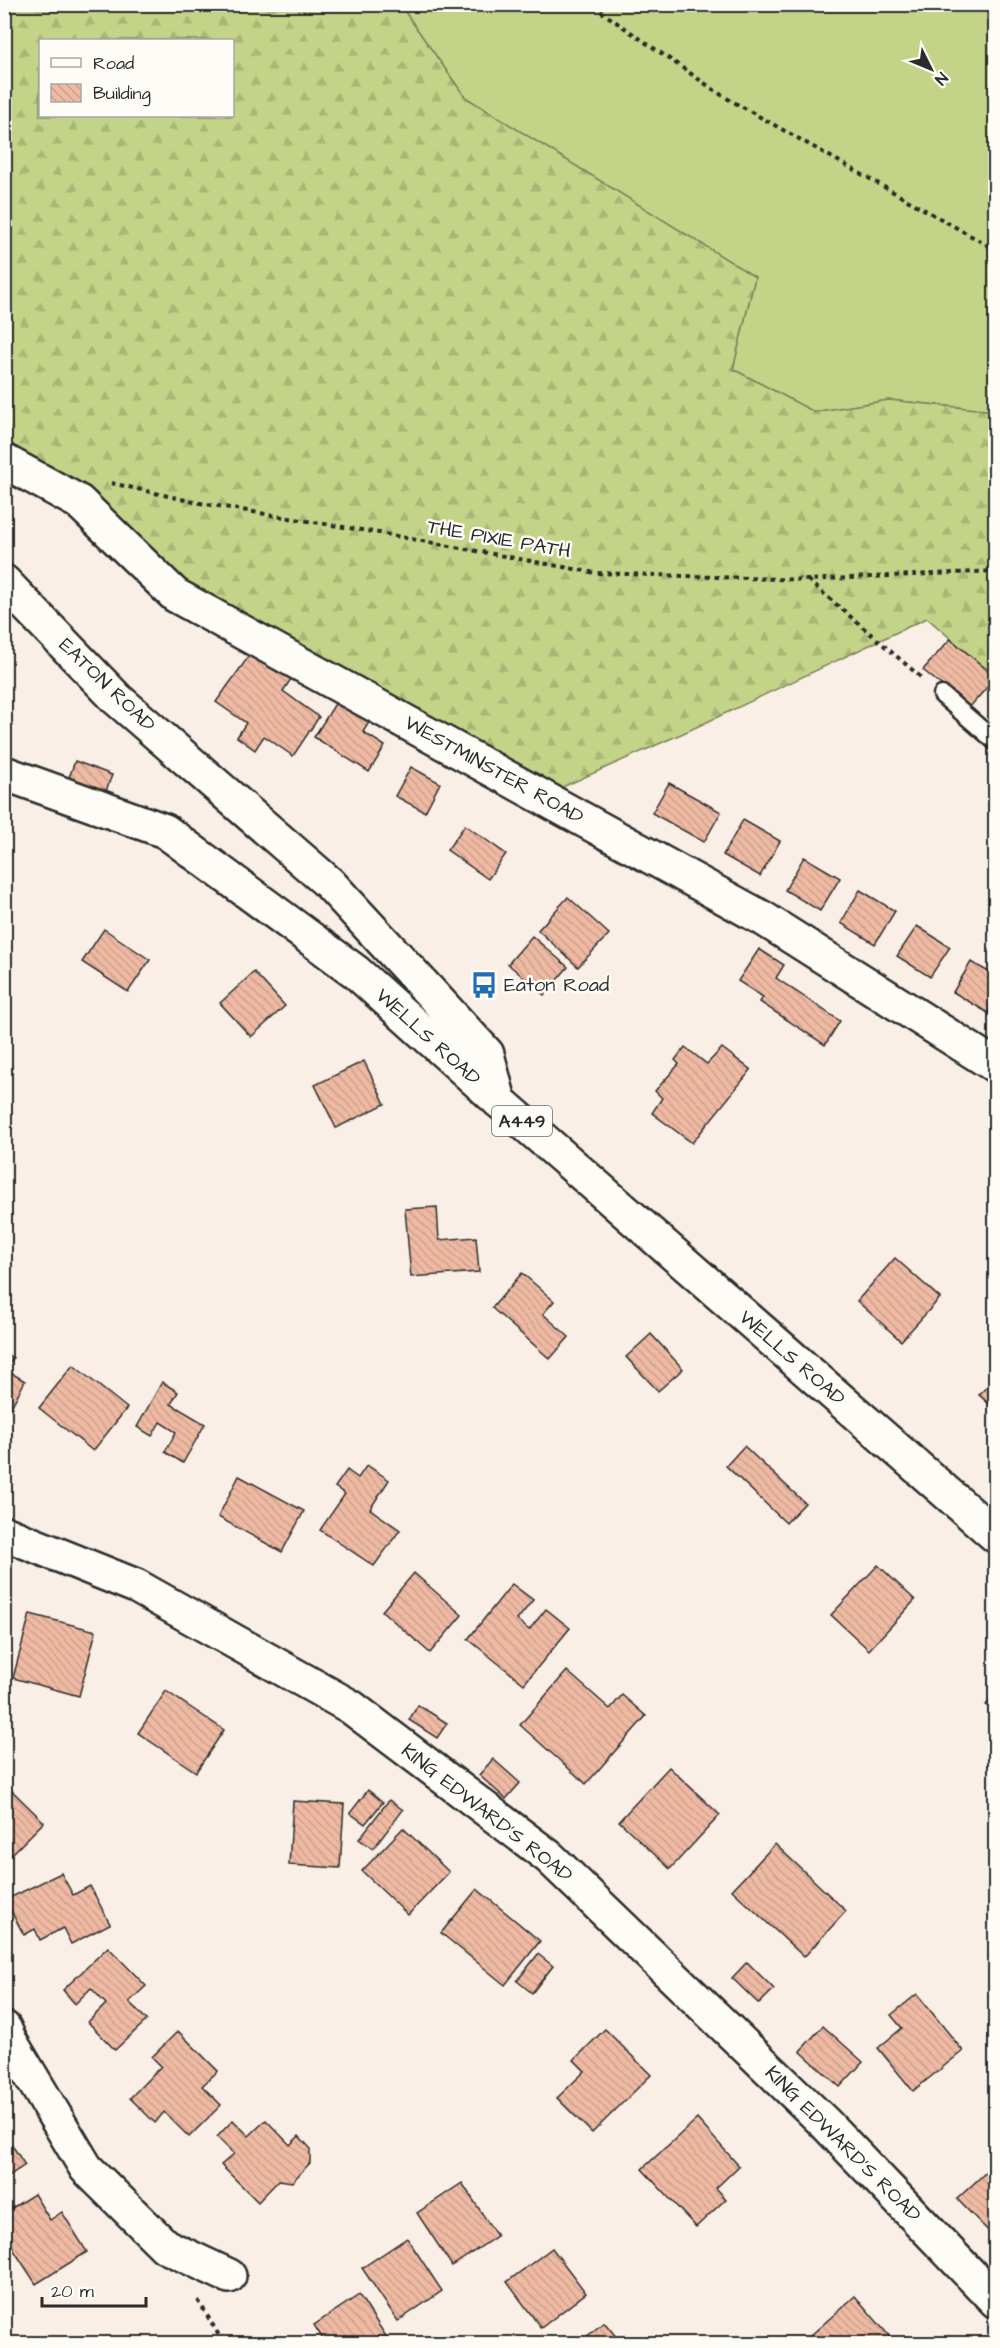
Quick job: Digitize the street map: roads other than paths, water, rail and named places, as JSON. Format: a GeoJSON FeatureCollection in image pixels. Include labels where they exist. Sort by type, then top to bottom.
{"type":"FeatureCollection","features":[{"type":"Feature","properties":{"kind":"main road","name":"WESTMINSTER ROAD"},"geometry":{"type":"LineString","coordinates":[[4,461],[79,502],[175,595],[764,919],[996,1066]]}},
{"type":"Feature","properties":{"kind":"main road","name":"EATON ROAD"},"geometry":{"type":"LineString","coordinates":[[4,582],[117,699],[328,884],[487,1054],[499,1101]]}},
{"type":"Feature","properties":{"kind":"main road","name":"WELLS ROAD"},"geometry":{"type":"LineString","coordinates":[[4,773],[165,831],[356,972],[499,1101],[996,1536]]}},
{"type":"Feature","properties":{"kind":"main road","name":"KING EDWARD'S ROAD"},"geometry":{"type":"LineString","coordinates":[[4,1533],[136,1586],[351,1707],[549,1857],[825,2123],[996,2301]]}},
{"type":"Feature","properties":{"kind":"main road"},"geometry":{"type":"LineString","coordinates":[[4,2028],[86,2168],[165,2246],[229,2276]]}},
{"type":"Feature","properties":{"kind":"lane"},"geometry":{"type":"LineString","coordinates":[[942,695],[996,742]]}},
{"type":"Feature","properties":{"kind":"place","name":"Eaton Road"},"geometry":{"type":"Point","coordinates":[484,985]}}]}
